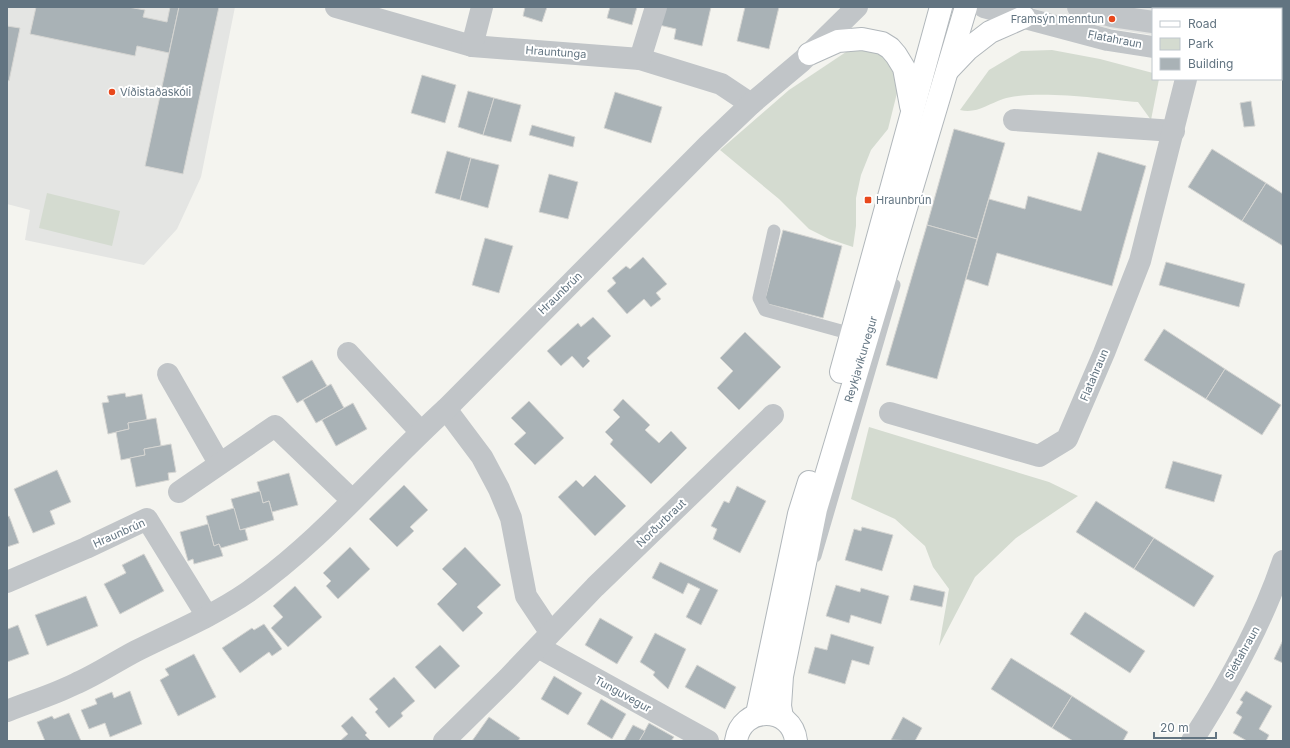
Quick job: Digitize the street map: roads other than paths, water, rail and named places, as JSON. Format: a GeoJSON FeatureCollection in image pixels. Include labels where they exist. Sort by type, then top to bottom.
{"type":"FeatureCollection","features":[{"type":"Feature","properties":{"kind":"main road","name":"Reykjavíkurvegur"},"geometry":{"type":"LineString","coordinates":[[757,714],[799,514],[820,448],[852,334],[941,7]]}},
{"type":"Feature","properties":{"kind":"main road","name":"Reykjavíkurvegur"},"geometry":{"type":"LineString","coordinates":[[782,717],[780,706],[782,676],[816,509],[966,7]]}},
{"type":"Feature","properties":{"kind":"main road"},"geometry":{"type":"LineString","coordinates":[[946,72],[968,49],[990,32],[1024,17]]}},
{"type":"Feature","properties":{"kind":"main road"},"geometry":{"type":"LineString","coordinates":[[809,54],[838,41],[862,39],[882,43],[890,48],[904,68],[912,112]]}},
{"type":"Feature","properties":{"kind":"main road"},"geometry":{"type":"LineString","coordinates":[[736,741],[740,728],[747,720],[757,714],[771,713],[782,717],[794,732],[796,741]]}},
{"type":"Feature","properties":{"kind":"street","name":"Hrauntunga"},"geometry":{"type":"LineString","coordinates":[[336,7],[472,46],[640,59],[721,84],[751,104]]}},
{"type":"Feature","properties":{"kind":"street"},"geometry":{"type":"LineString","coordinates":[[472,46],[482,7]]}},
{"type":"Feature","properties":{"kind":"street"},"geometry":{"type":"LineString","coordinates":[[640,59],[656,7]]}},
{"type":"Feature","properties":{"kind":"street","name":"Hraunbrún"},"geometry":{"type":"LineString","coordinates":[[7,711],[74,685],[136,651],[207,616],[248,592],[325,528],[420,432],[446,409],[532,320],[751,104],[809,54],[857,7]]}},
{"type":"Feature","properties":{"kind":"street","name":"Flatahraun"},"geometry":{"type":"LineString","coordinates":[[984,7],[1108,40],[1152,47]]}},
{"type":"Feature","properties":{"kind":"street","name":"Flatahraun"},"geometry":{"type":"LineString","coordinates":[[1078,7],[1112,16],[1152,22]]}},
{"type":"Feature","properties":{"kind":"street","name":"Flatahraun"},"geometry":{"type":"LineString","coordinates":[[890,413],[1039,456],[1067,439],[1104,353],[1140,261],[1186,80]]}},
{"type":"Feature","properties":{"kind":"street"},"geometry":{"type":"LineString","coordinates":[[1014,120],[1174,131]]}},
{"type":"Feature","properties":{"kind":"street"},"geometry":{"type":"LineString","coordinates":[[348,353],[420,432]]}},
{"type":"Feature","properties":{"kind":"street"},"geometry":{"type":"LineString","coordinates":[[168,374],[219,463]]}},
{"type":"Feature","properties":{"kind":"street"},"geometry":{"type":"LineString","coordinates":[[446,409],[482,457],[511,518],[526,596],[544,640]]}},
{"type":"Feature","properties":{"kind":"street","name":"Norðurbraut"},"geometry":{"type":"LineString","coordinates":[[444,741],[544,640],[773,416]]}},
{"type":"Feature","properties":{"kind":"street"},"geometry":{"type":"LineString","coordinates":[[179,492],[219,463],[275,426],[352,500]]}},
{"type":"Feature","properties":{"kind":"street","name":"Hraunbrún"},"geometry":{"type":"LineString","coordinates":[[7,582],[86,548],[147,519],[207,616]]}},
{"type":"Feature","properties":{"kind":"street","name":"Sléttahraun"},"geometry":{"type":"LineString","coordinates":[[1192,741],[1254,634],[1283,561]]}},
{"type":"Feature","properties":{"kind":"street","name":"Tunguvegur"},"geometry":{"type":"LineString","coordinates":[[544,640],[708,741]]}},
{"type":"Feature","properties":{"kind":"lane"},"geometry":{"type":"LineString","coordinates":[[774,231],[759,298],[765,310],[852,334]]}},
{"type":"Feature","properties":{"kind":"place","name":"Framsýn menntun"},"geometry":{"type":"Point","coordinates":[1112,19]}},
{"type":"Feature","properties":{"kind":"place","name":"Víðistaðaskóli"},"geometry":{"type":"Point","coordinates":[112,92]}},
{"type":"Feature","properties":{"kind":"place","name":"Hraunbrún"},"geometry":{"type":"Point","coordinates":[868,200]}}]}
